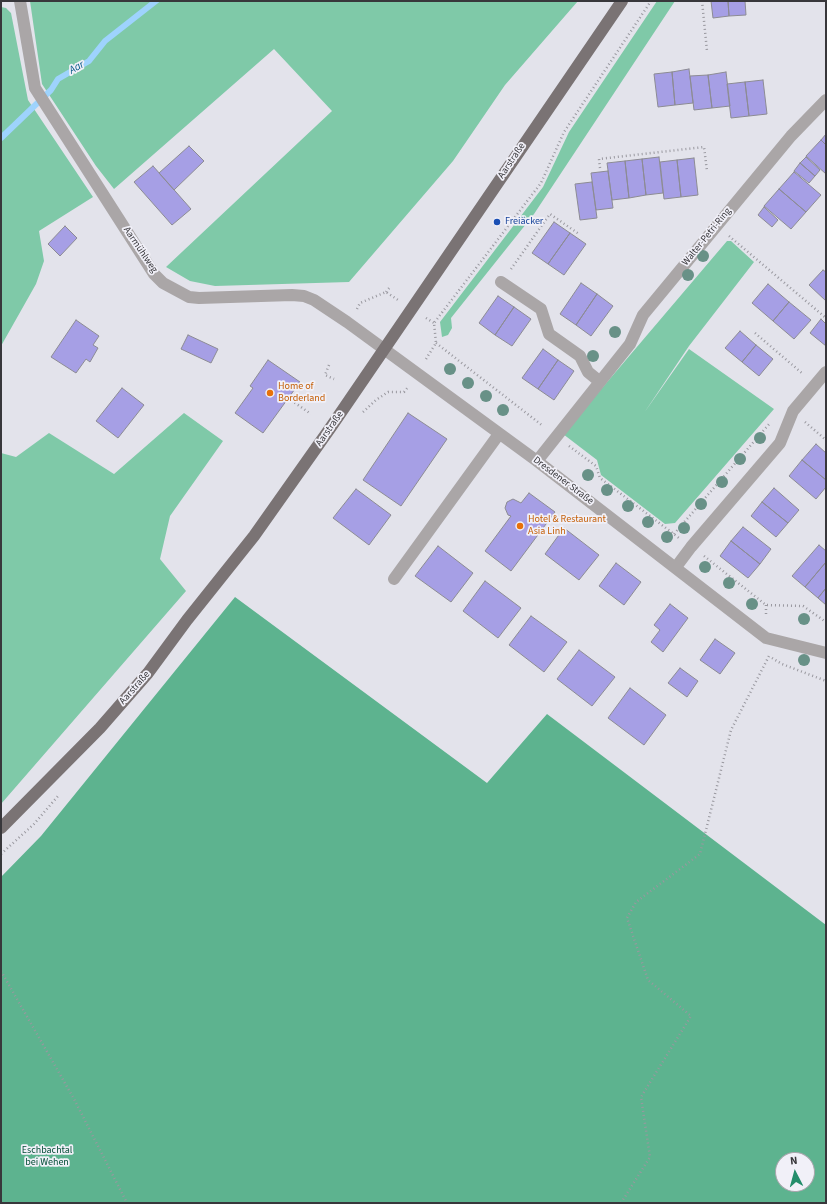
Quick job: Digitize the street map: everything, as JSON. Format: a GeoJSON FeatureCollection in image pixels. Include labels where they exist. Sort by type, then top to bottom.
{"type":"FeatureCollection","features":[{"type":"Feature","properties":{"kind":"main road","name":"Aarstraße"},"geometry":{"type":"LineString","coordinates":[[1,828],[100,728],[148,673],[187,620],[254,536],[384,350],[622,1]]}},
{"type":"Feature","properties":{"kind":"street","name":"Aarmühlweg"},"geometry":{"type":"LineString","coordinates":[[20,1],[35,88],[154,274],[163,283],[189,297],[199,298],[304,296],[314,300],[347,322],[384,350]]}},
{"type":"Feature","properties":{"kind":"street","name":"Walter-Petri-Ring"},"geometry":{"type":"LineString","coordinates":[[537,461],[630,344],[643,315],[791,136],[826,100]]}},
{"type":"Feature","properties":{"kind":"street"},"geometry":{"type":"LineString","coordinates":[[501,282],[541,308],[549,334],[580,356],[588,372],[600,381]]}},
{"type":"Feature","properties":{"kind":"street","name":"Dresdener Straße"},"geometry":{"type":"LineString","coordinates":[[384,350],[537,461],[766,638],[826,653]]}},
{"type":"Feature","properties":{"kind":"street"},"geometry":{"type":"LineString","coordinates":[[676,567],[691,547],[780,443],[793,411],[826,372]]}},
{"type":"Feature","properties":{"kind":"street"},"geometry":{"type":"LineString","coordinates":[[394,579],[499,434]]}},
{"type":"Feature","properties":{"kind":"path"},"geometry":{"type":"LineString","coordinates":[[651,1],[564,132],[541,184],[434,323],[436,343],[596,466],[600,478],[766,605],[803,606],[826,622]]}},
{"type":"Feature","properties":{"kind":"path"},"geometry":{"type":"LineString","coordinates":[[702,1],[707,51]]}},
{"type":"Feature","properties":{"kind":"path"},"geometry":{"type":"LineString","coordinates":[[600,168],[599,159],[704,146],[708,171]]}},
{"type":"Feature","properties":{"kind":"path"},"geometry":{"type":"LineString","coordinates":[[501,282],[550,214],[579,234]]}},
{"type":"Feature","properties":{"kind":"path"},"geometry":{"type":"LineString","coordinates":[[717,226],[826,318]]}},
{"type":"Feature","properties":{"kind":"path"},"geometry":{"type":"LineString","coordinates":[[347,322],[360,303],[386,292],[390,287]]}},
{"type":"Feature","properties":{"kind":"path"},"geometry":{"type":"LineString","coordinates":[[386,292],[434,323]]}},
{"type":"Feature","properties":{"kind":"path"},"geometry":{"type":"LineString","coordinates":[[755,333],[816,384]]}},
{"type":"Feature","properties":{"kind":"path"},"geometry":{"type":"LineString","coordinates":[[329,365],[325,375],[334,379]]}},
{"type":"Feature","properties":{"kind":"path"},"geometry":{"type":"LineString","coordinates":[[288,398],[311,414]]}},
{"type":"Feature","properties":{"kind":"path"},"geometry":{"type":"LineString","coordinates":[[674,534],[768,424],[793,411],[826,440]]}},
{"type":"Feature","properties":{"kind":"path"},"geometry":{"type":"LineString","coordinates":[[621,1203],[650,1157],[641,1097],[691,1016],[648,980],[627,918],[636,902],[700,854],[731,730],[769,656]]}},
{"type":"Feature","properties":{"kind":"path"},"geometry":{"type":"LineString","coordinates":[[1,972],[74,1099],[127,1203]]}},
{"type":"Feature","properties":{"kind":"green space"},"geometry":{"type":"Polygon","coordinates":[[[30,1],[578,1],[505,85],[453,161],[349,282],[215,286],[190,281],[166,267],[332,111],[274,49],[114,189],[96,166],[42,84],[30,1]]]}},
{"type":"Feature","properties":{"kind":"green space"},"geometry":{"type":"Polygon","coordinates":[[[657,1],[675,1],[534,214],[451,318],[452,328],[448,335],[442,337],[440,322],[543,187],[569,132],[657,1]]]}},
{"type":"Feature","properties":{"kind":"green space"},"geometry":{"type":"Polygon","coordinates":[[[1,7],[6,8],[11,13],[28,100],[93,197],[39,231],[44,261],[36,284],[1,346],[1,7]]]}},
{"type":"Feature","properties":{"kind":"green space"},"geometry":{"type":"Polygon","coordinates":[[[727,241],[731,241],[754,262],[689,346],[644,413],[689,349],[774,409],[675,523],[665,524],[601,475],[597,460],[563,434],[727,241]]]}},
{"type":"Feature","properties":{"kind":"green space"},"geometry":{"type":"Polygon","coordinates":[[[184,413],[223,441],[170,516],[160,559],[186,591],[1,804],[1,453],[16,457],[49,433],[114,474],[184,413]]]}},
{"type":"Feature","properties":{"kind":"green space","name":"Eschbachtal bei Wehen"},"geometry":{"type":"Polygon","coordinates":[[[235,597],[487,783],[547,714],[826,925],[826,1203],[1,1203],[1,877],[41,836],[235,597]]]}},
{"type":"Feature","properties":{"kind":"building"},"geometry":{"type":"Polygon","coordinates":[[[711,1],[728,1],[729,16],[713,18],[711,1]]]}},
{"type":"Feature","properties":{"kind":"building"},"geometry":{"type":"Polygon","coordinates":[[[728,1],[745,1],[746,15],[729,16],[728,1]]]}},
{"type":"Feature","properties":{"kind":"building"},"geometry":{"type":"Polygon","coordinates":[[[689,69],[693,103],[675,105],[672,72],[689,69]]]}},
{"type":"Feature","properties":{"kind":"building"},"geometry":{"type":"Polygon","coordinates":[[[672,72],[675,105],[658,107],[654,74],[672,72]]]}},
{"type":"Feature","properties":{"kind":"building"},"geometry":{"type":"Polygon","coordinates":[[[726,72],[730,106],[712,108],[708,75],[726,72]]]}},
{"type":"Feature","properties":{"kind":"building"},"geometry":{"type":"Polygon","coordinates":[[[708,75],[712,108],[694,110],[690,76],[708,75]]]}},
{"type":"Feature","properties":{"kind":"building"},"geometry":{"type":"Polygon","coordinates":[[[763,80],[767,114],[749,116],[745,82],[763,80]]]}},
{"type":"Feature","properties":{"kind":"building"},"geometry":{"type":"Polygon","coordinates":[[[745,82],[749,116],[731,118],[727,84],[745,82]]]}},
{"type":"Feature","properties":{"kind":"building"},"geometry":{"type":"Polygon","coordinates":[[[826,134],[826,145],[821,140],[826,134]]]}},
{"type":"Feature","properties":{"kind":"building"},"geometry":{"type":"Polygon","coordinates":[[[821,140],[826,145],[826,174],[806,156],[821,140]]]}},
{"type":"Feature","properties":{"kind":"building"},"geometry":{"type":"Polygon","coordinates":[[[189,146],[204,161],[174,190],[159,173],[189,146]]]}},
{"type":"Feature","properties":{"kind":"building"},"geometry":{"type":"Polygon","coordinates":[[[659,157],[663,193],[646,195],[642,159],[659,157]]]}},
{"type":"Feature","properties":{"kind":"building"},"geometry":{"type":"Polygon","coordinates":[[[806,157],[820,170],[815,176],[800,163],[806,157]]]}},
{"type":"Feature","properties":{"kind":"building"},"geometry":{"type":"Polygon","coordinates":[[[694,158],[698,195],[681,197],[677,160],[694,158]]]}},
{"type":"Feature","properties":{"kind":"building"},"geometry":{"type":"Polygon","coordinates":[[[642,159],[646,195],[629,198],[625,161],[642,159]]]}},
{"type":"Feature","properties":{"kind":"building"},"geometry":{"type":"Polygon","coordinates":[[[677,160],[681,197],[664,199],[660,162],[677,160]]]}},
{"type":"Feature","properties":{"kind":"building"},"geometry":{"type":"Polygon","coordinates":[[[625,161],[629,198],[612,200],[607,163],[625,161]]]}},
{"type":"Feature","properties":{"kind":"building"},"geometry":{"type":"Polygon","coordinates":[[[800,163],[815,176],[809,183],[794,171],[800,163]]]}},
{"type":"Feature","properties":{"kind":"building"},"geometry":{"type":"Polygon","coordinates":[[[153,166],[191,209],[172,225],[134,182],[153,166]]]}},
{"type":"Feature","properties":{"kind":"building"},"geometry":{"type":"Polygon","coordinates":[[[608,171],[613,208],[596,210],[591,173],[608,171]]]}},
{"type":"Feature","properties":{"kind":"building"},"geometry":{"type":"Polygon","coordinates":[[[794,172],[821,195],[806,212],[779,189],[794,172]]]}},
{"type":"Feature","properties":{"kind":"building"},"geometry":{"type":"Polygon","coordinates":[[[592,182],[597,218],[580,220],[575,184],[592,182]]]}},
{"type":"Feature","properties":{"kind":"building"},"geometry":{"type":"Polygon","coordinates":[[[779,189],[806,212],[791,229],[764,206],[779,189]]]}},
{"type":"Feature","properties":{"kind":"building"},"geometry":{"type":"Polygon","coordinates":[[[764,207],[778,220],[772,227],[758,215],[764,207]]]}},
{"type":"Feature","properties":{"kind":"building"},"geometry":{"type":"Polygon","coordinates":[[[554,222],[570,233],[548,264],[532,253],[554,222]]]}},
{"type":"Feature","properties":{"kind":"building"},"geometry":{"type":"Polygon","coordinates":[[[65,226],[77,238],[60,256],[48,244],[65,226]]]}},
{"type":"Feature","properties":{"kind":"building"},"geometry":{"type":"Polygon","coordinates":[[[570,233],[586,244],[564,275],[548,264],[570,233]]]}},
{"type":"Feature","properties":{"kind":"building"},"geometry":{"type":"Polygon","coordinates":[[[823,270],[826,272],[826,301],[809,285],[823,270]]]}},
{"type":"Feature","properties":{"kind":"building"},"geometry":{"type":"Polygon","coordinates":[[[581,283],[597,294],[576,325],[560,314],[581,283]]]}},
{"type":"Feature","properties":{"kind":"building"},"geometry":{"type":"Polygon","coordinates":[[[768,284],[789,302],[773,321],[752,303],[768,284]]]}},
{"type":"Feature","properties":{"kind":"building"},"geometry":{"type":"Polygon","coordinates":[[[597,294],[613,306],[591,336],[576,325],[597,294]]]}},
{"type":"Feature","properties":{"kind":"building"},"geometry":{"type":"Polygon","coordinates":[[[498,296],[514,307],[495,335],[479,323],[498,296]]]}},
{"type":"Feature","properties":{"kind":"building"},"geometry":{"type":"Polygon","coordinates":[[[789,302],[811,320],[794,339],[773,321],[789,302]]]}},
{"type":"Feature","properties":{"kind":"building"},"geometry":{"type":"Polygon","coordinates":[[[514,307],[531,319],[512,346],[495,335],[514,307]]]}},
{"type":"Feature","properties":{"kind":"building"},"geometry":{"type":"Polygon","coordinates":[[[821,319],[826,324],[826,346],[810,333],[821,319]]]}},
{"type":"Feature","properties":{"kind":"building"},"geometry":{"type":"Polygon","coordinates":[[[76,320],[99,336],[93,345],[98,348],[90,362],[86,359],[76,373],[51,357],[76,320]]]}},
{"type":"Feature","properties":{"kind":"building"},"geometry":{"type":"Polygon","coordinates":[[[740,331],[756,345],[742,362],[725,348],[740,331]]]}},
{"type":"Feature","properties":{"kind":"building"},"geometry":{"type":"Polygon","coordinates":[[[188,335],[218,349],[211,363],[181,349],[188,335]]]}},
{"type":"Feature","properties":{"kind":"building"},"geometry":{"type":"Polygon","coordinates":[[[756,345],[773,359],[759,376],[742,362],[756,345]]]}},
{"type":"Feature","properties":{"kind":"building"},"geometry":{"type":"Polygon","coordinates":[[[543,349],[558,360],[538,389],[522,378],[543,349]]]}},
{"type":"Feature","properties":{"kind":"building","name":"Home of Borderland"},"geometry":{"type":"Polygon","coordinates":[[[268,360],[300,382],[263,433],[235,413],[253,388],[250,386],[268,360]]]}},
{"type":"Feature","properties":{"kind":"building"},"geometry":{"type":"Polygon","coordinates":[[[558,360],[574,371],[554,400],[538,389],[558,360]]]}},
{"type":"Feature","properties":{"kind":"building"},"geometry":{"type":"Polygon","coordinates":[[[122,388],[144,405],[118,438],[96,421],[122,388]]]}},
{"type":"Feature","properties":{"kind":"building"},"geometry":{"type":"Polygon","coordinates":[[[408,413],[447,439],[401,506],[363,480],[408,413]]]}},
{"type":"Feature","properties":{"kind":"building"},"geometry":{"type":"Polygon","coordinates":[[[816,444],[826,453],[826,480],[802,460],[816,444]]]}},
{"type":"Feature","properties":{"kind":"building"},"geometry":{"type":"Polygon","coordinates":[[[802,460],[826,480],[826,487],[816,499],[789,476],[802,460]]]}},
{"type":"Feature","properties":{"kind":"building"},"geometry":{"type":"Polygon","coordinates":[[[774,488],[799,510],[788,523],[762,502],[774,488]]]}},
{"type":"Feature","properties":{"kind":"building"},"geometry":{"type":"Polygon","coordinates":[[[356,489],[391,515],[369,545],[333,518],[356,489]]]}},
{"type":"Feature","properties":{"kind":"building"},"geometry":{"type":"Polygon","coordinates":[[[529,493],[555,512],[511,571],[485,551],[511,516],[508,515],[505,508],[507,502],[513,499],[521,503],[529,493]]]}},
{"type":"Feature","properties":{"kind":"building"},"geometry":{"type":"Polygon","coordinates":[[[762,502],[788,523],[776,537],[751,516],[762,502]]]}},
{"type":"Feature","properties":{"kind":"building"},"geometry":{"type":"Polygon","coordinates":[[[743,527],[771,549],[760,564],[731,541],[743,527]]]}},
{"type":"Feature","properties":{"kind":"building"},"geometry":{"type":"Polygon","coordinates":[[[564,528],[599,555],[579,580],[545,554],[564,528]]]}},
{"type":"Feature","properties":{"kind":"building"},"geometry":{"type":"Polygon","coordinates":[[[731,541],[760,564],[748,578],[720,556],[731,541]]]}},
{"type":"Feature","properties":{"kind":"building"},"geometry":{"type":"Polygon","coordinates":[[[819,545],[826,551],[826,562],[805,587],[792,576],[819,545]]]}},
{"type":"Feature","properties":{"kind":"building"},"geometry":{"type":"Polygon","coordinates":[[[438,546],[473,573],[451,602],[415,576],[438,546]]]}},
{"type":"Feature","properties":{"kind":"building"},"geometry":{"type":"Polygon","coordinates":[[[826,562],[826,588],[818,598],[805,587],[826,562]]]}},
{"type":"Feature","properties":{"kind":"building"},"geometry":{"type":"Polygon","coordinates":[[[616,563],[641,582],[624,605],[599,586],[616,563]]]}},
{"type":"Feature","properties":{"kind":"building"},"geometry":{"type":"Polygon","coordinates":[[[485,581],[521,608],[498,638],[463,611],[485,581]]]}},
{"type":"Feature","properties":{"kind":"building"},"geometry":{"type":"Polygon","coordinates":[[[826,588],[826,605],[818,598],[826,588]]]}},
{"type":"Feature","properties":{"kind":"building"},"geometry":{"type":"Polygon","coordinates":[[[670,604],[688,618],[663,652],[651,642],[660,630],[654,625],[670,604]]]}},
{"type":"Feature","properties":{"kind":"building"},"geometry":{"type":"Polygon","coordinates":[[[531,616],[567,642],[544,672],[509,645],[531,616]]]}},
{"type":"Feature","properties":{"kind":"building"},"geometry":{"type":"Polygon","coordinates":[[[715,639],[735,653],[720,674],[700,660],[715,639]]]}},
{"type":"Feature","properties":{"kind":"building"},"geometry":{"type":"Polygon","coordinates":[[[579,650],[615,677],[592,706],[557,679],[579,650]]]}},
{"type":"Feature","properties":{"kind":"building"},"geometry":{"type":"Polygon","coordinates":[[[680,668],[698,681],[687,697],[668,683],[680,668]]]}},
{"type":"Feature","properties":{"kind":"building"},"geometry":{"type":"Polygon","coordinates":[[[630,688],[666,715],[644,745],[608,718],[630,688]]]}},
{"type":"Feature","properties":{"kind":"waterway","name":"Aar"},"geometry":{"type":"LineString","coordinates":[[1,138],[51,90],[58,79],[89,61],[105,41],[156,1]]}},
{"type":"Feature","properties":{"kind":"place","name":"Freiäcker"},"geometry":{"type":"Point","coordinates":[497,222]}},
{"type":"Feature","properties":{"kind":"place","name":"Home of Borderland"},"geometry":{"type":"Point","coordinates":[270,393]}},
{"type":"Feature","properties":{"kind":"place","name":"Hotel & Restaurant Asia Linh"},"geometry":{"type":"Point","coordinates":[520,526]}}]}
